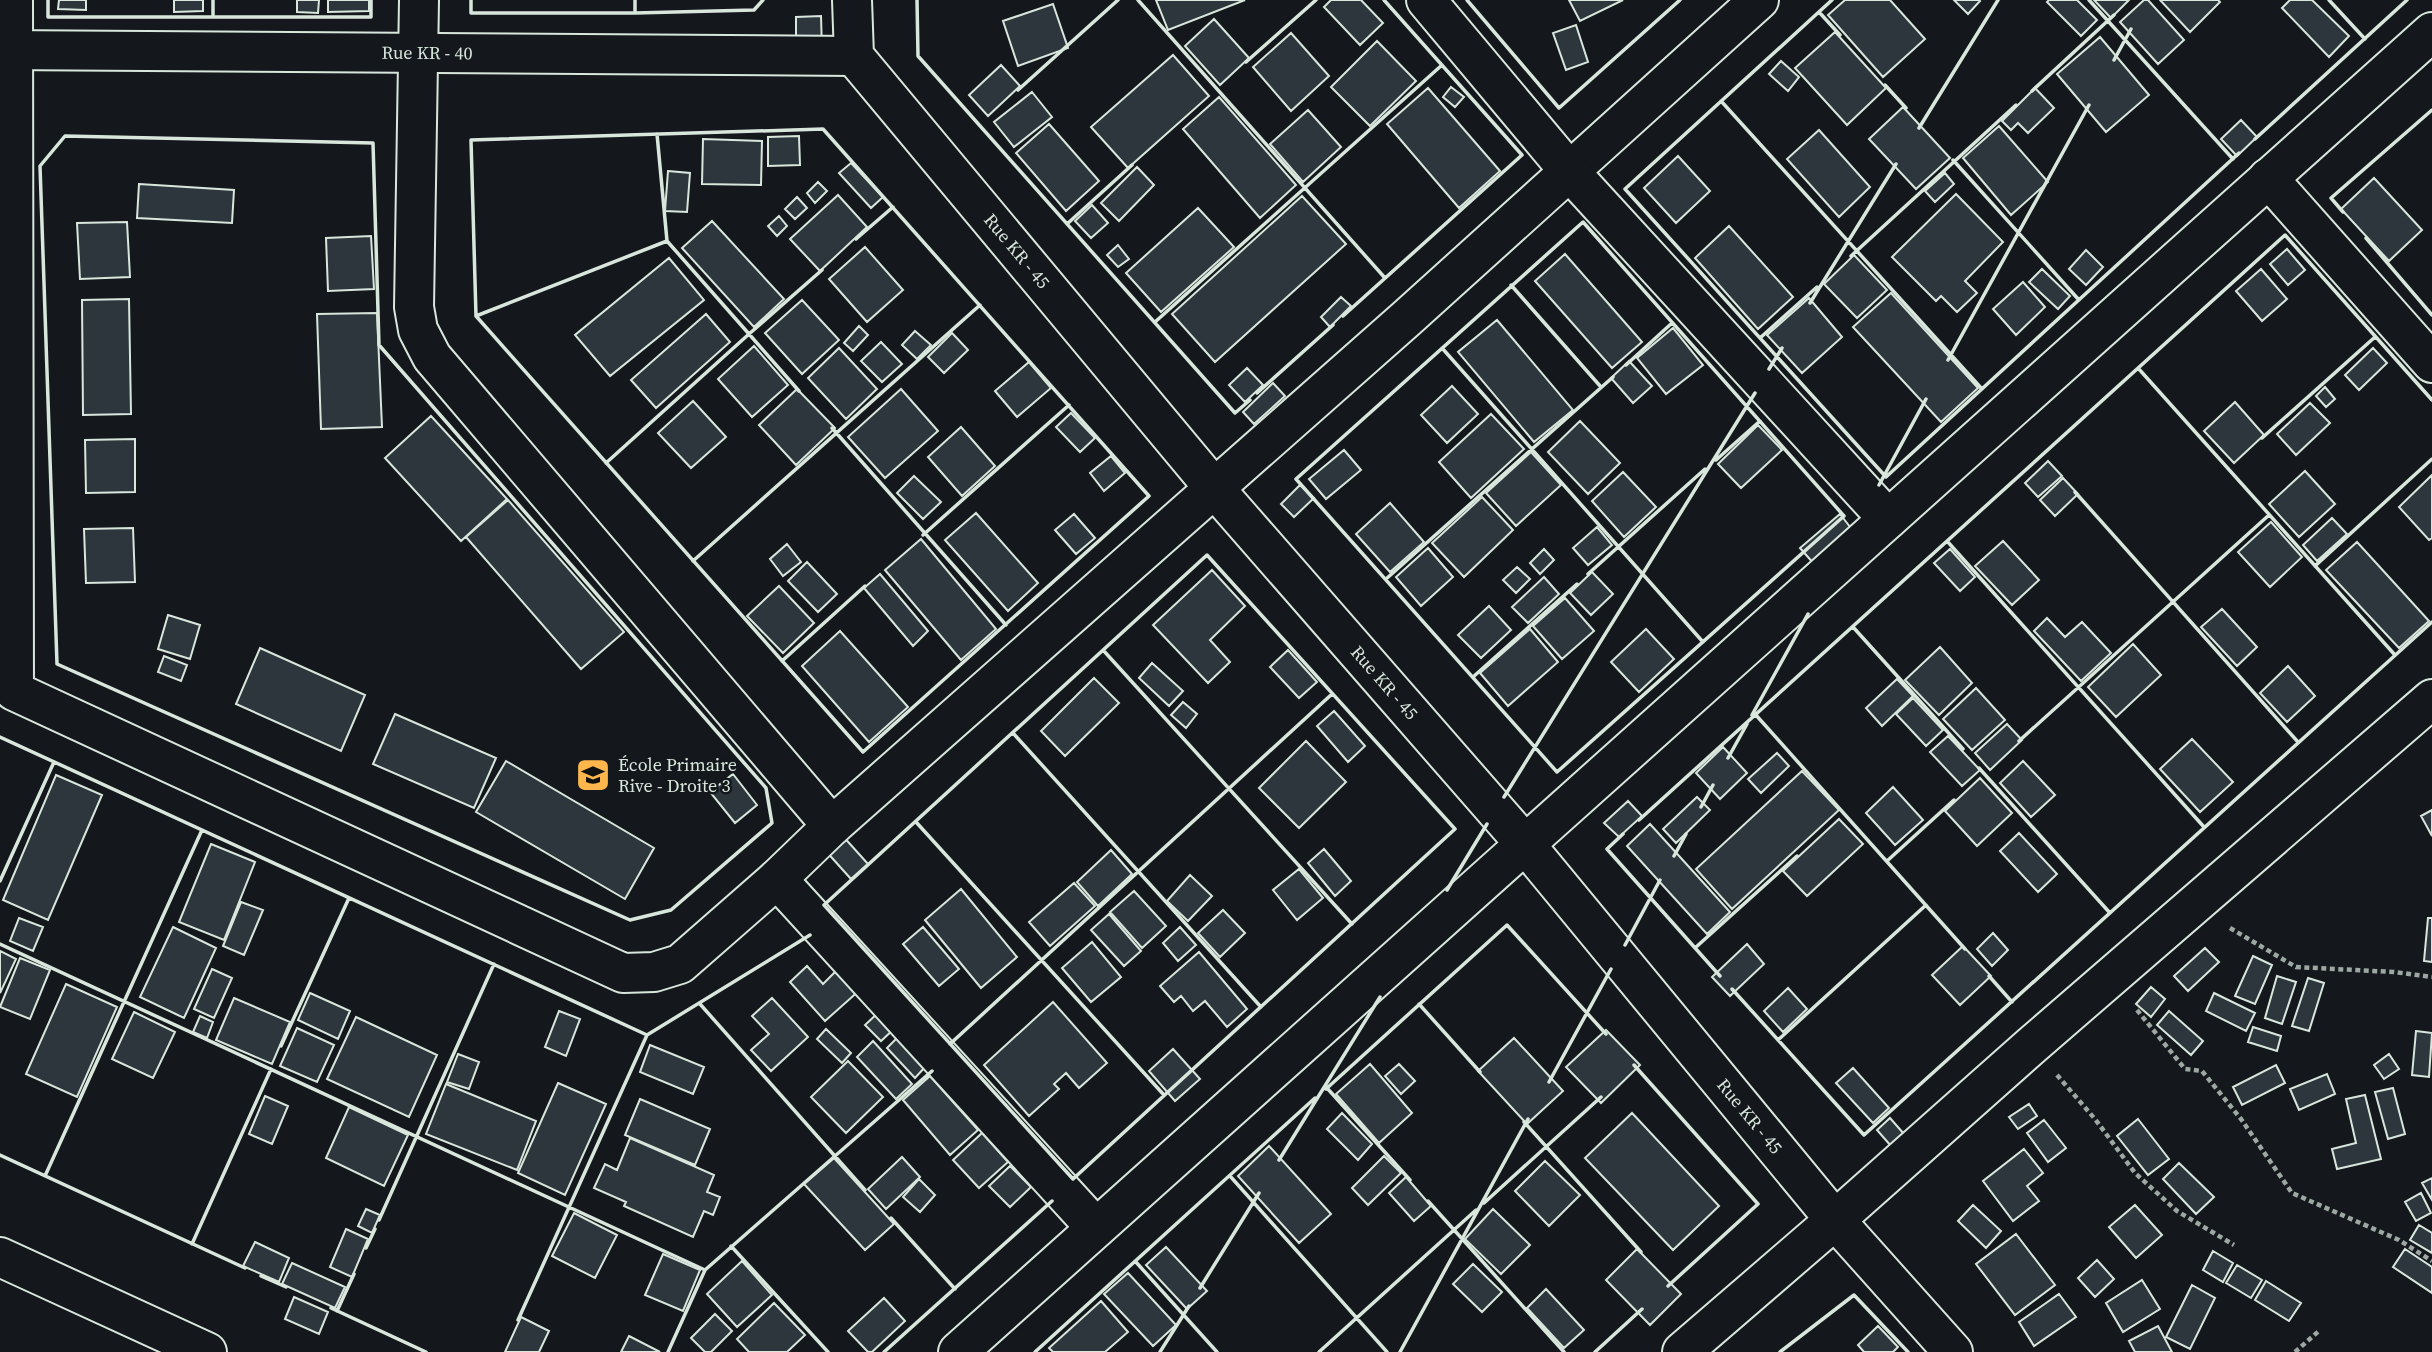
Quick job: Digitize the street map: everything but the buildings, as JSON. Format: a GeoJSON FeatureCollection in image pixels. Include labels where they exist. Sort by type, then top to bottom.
{"type":"FeatureCollection","features":[{"type":"Feature","properties":{"kind":"street"},"geometry":{"type":"LineString","coordinates":[[13,0],[7,50],[7,658],[14,691],[623,973],[654,972],[680,964],[1570,172],[1759,0]]}},
{"type":"Feature","properties":{"kind":"street"},"geometry":{"type":"LineString","coordinates":[[419,0],[414,307],[418,330],[432,357],[832,826]]}},
{"type":"Feature","properties":{"kind":"street"},"geometry":{"type":"LineString","coordinates":[[852,0],[854,57]]}},
{"type":"Feature","properties":{"kind":"street"},"geometry":{"type":"LineString","coordinates":[[1426,0],[1570,172],[1888,519]]}},
{"type":"Feature","properties":{"kind":"street"},"geometry":{"type":"LineString","coordinates":[[958,1352],[2432,32]]}},
{"type":"Feature","properties":{"kind":"street","name":"Rue KR - 40"},"geometry":{"type":"LineString","coordinates":[[7,50],[854,57]]}},
{"type":"Feature","properties":{"kind":"street","name":"Rue KR - 45"},"geometry":{"type":"LineString","coordinates":[[854,57],[1215,489],[1525,844],[1835,1220],[1953,1352]]}},
{"type":"Feature","properties":{"kind":"street"},"geometry":{"type":"LineString","coordinates":[[2268,178],[2432,363]]}},
{"type":"Feature","properties":{"kind":"street"},"geometry":{"type":"LineString","coordinates":[[1682,1352],[2432,699]]}},
{"type":"Feature","properties":{"kind":"street"},"geometry":{"type":"LineString","coordinates":[[777,879],[1097,1228]]}},
{"type":"Feature","properties":{"kind":"street"},"geometry":{"type":"LineString","coordinates":[[0,1257],[207,1352]]}},
{"type":"Feature","properties":{"kind":"path"},"geometry":{"type":"LineString","coordinates":[[2193,906],[2296,967],[2394,972],[2432,977]]}},
{"type":"Feature","properties":{"kind":"path"},"geometry":{"type":"LineString","coordinates":[[2110,977],[2185,1069],[2202,1071],[2241,1119],[2291,1193],[2399,1240],[2432,1261]]}},
{"type":"Feature","properties":{"kind":"path"},"geometry":{"type":"LineString","coordinates":[[2031,1046],[2095,1119],[2135,1173],[2178,1211],[2234,1245]]}},
{"type":"Feature","properties":{"kind":"path"},"geometry":{"type":"LineString","coordinates":[[2295,1352],[2320,1331]]}},
{"type":"Feature","properties":{"kind":"wall"},"geometry":{"type":"LineString","coordinates":[[48,0],[48,17],[371,17],[371,0]]}},
{"type":"Feature","properties":{"kind":"wall"},"geometry":{"type":"LineString","coordinates":[[213,0],[213,17]]}},
{"type":"Feature","properties":{"kind":"wall"},"geometry":{"type":"LineString","coordinates":[[471,0],[471,13],[754,10],[763,0]]}},
{"type":"Feature","properties":{"kind":"wall"},"geometry":{"type":"LineString","coordinates":[[635,0],[635,13]]}},
{"type":"Feature","properties":{"kind":"wall"},"geometry":{"type":"LineString","coordinates":[[917,0],[918,56],[1235,413],[1250,400]]}},
{"type":"Feature","properties":{"kind":"wall"},"geometry":{"type":"LineString","coordinates":[[1018,90],[1118,0]]}},
{"type":"Feature","properties":{"kind":"wall"},"geometry":{"type":"LineString","coordinates":[[1138,0],[1385,278]]}},
{"type":"Feature","properties":{"kind":"wall"},"geometry":{"type":"LineString","coordinates":[[1246,62],[1316,0]]}},
{"type":"Feature","properties":{"kind":"wall"},"geometry":{"type":"LineString","coordinates":[[1343,316],[1522,155],[1384,0]]}},
{"type":"Feature","properties":{"kind":"wall"},"geometry":{"type":"LineString","coordinates":[[1467,0],[1559,108],[1680,0]]}},
{"type":"Feature","properties":{"kind":"wall"},"geometry":{"type":"LineString","coordinates":[[1832,0],[1625,189],[1886,477],[2239,153]]}},
{"type":"Feature","properties":{"kind":"wall"},"geometry":{"type":"LineString","coordinates":[[1919,128],[1998,0]]}},
{"type":"Feature","properties":{"kind":"wall"},"geometry":{"type":"LineString","coordinates":[[2089,0],[2233,159]]}},
{"type":"Feature","properties":{"kind":"wall"},"geometry":{"type":"LineString","coordinates":[[2329,0],[2365,39]]}},
{"type":"Feature","properties":{"kind":"wall"},"geometry":{"type":"LineString","coordinates":[[2255,139],[2407,0]]}},
{"type":"Feature","properties":{"kind":"wall"},"geometry":{"type":"LineString","coordinates":[[1819,12],[1840,35]]}},
{"type":"Feature","properties":{"kind":"wall"},"geometry":{"type":"LineString","coordinates":[[2032,91],[2114,15]]}},
{"type":"Feature","properties":{"kind":"wall"},"geometry":{"type":"LineString","coordinates":[[2114,60],[2131,29]]}},
{"type":"Feature","properties":{"kind":"wall"},"geometry":{"type":"LineString","coordinates":[[1155,322],[1442,65]]}},
{"type":"Feature","properties":{"kind":"wall"},"geometry":{"type":"LineString","coordinates":[[1885,85],[1906,108]]}},
{"type":"Feature","properties":{"kind":"wall"},"geometry":{"type":"LineString","coordinates":[[1721,101],[1982,389]]}},
{"type":"Feature","properties":{"kind":"wall"},"geometry":{"type":"LineString","coordinates":[[1851,256],[2016,105]]}},
{"type":"Feature","properties":{"kind":"wall"},"geometry":{"type":"LineString","coordinates":[[1948,360],[2089,105]]}},
{"type":"Feature","properties":{"kind":"wall"},"geometry":{"type":"LineString","coordinates":[[2343,212],[2331,198],[2432,110]]}},
{"type":"Feature","properties":{"kind":"wall"},"geometry":{"type":"LineString","coordinates":[[823,129],[1149,496],[863,752],[476,316],[471,140],[823,129]]}},
{"type":"Feature","properties":{"kind":"wall"},"geometry":{"type":"LineString","coordinates":[[657,134],[667,241],[749,334],[822,270]]}},
{"type":"Feature","properties":{"kind":"wall"},"geometry":{"type":"LineString","coordinates":[[65,136],[373,143],[379,345],[766,788],[772,823],[671,910],[630,920],[57,664],[40,166],[65,136]]}},
{"type":"Feature","properties":{"kind":"wall"},"geometry":{"type":"LineString","coordinates":[[1953,160],[2079,300]]}},
{"type":"Feature","properties":{"kind":"wall"},"geometry":{"type":"LineString","coordinates":[[1810,303],[1896,164]]}},
{"type":"Feature","properties":{"kind":"wall"},"geometry":{"type":"LineString","coordinates":[[1067,224],[1132,165]]}},
{"type":"Feature","properties":{"kind":"wall"},"geometry":{"type":"LineString","coordinates":[[856,239],[893,207]]}},
{"type":"Feature","properties":{"kind":"wall"},"geometry":{"type":"LineString","coordinates":[[1583,222],[1844,516],[1557,772],[1296,479],[1583,222]]}},
{"type":"Feature","properties":{"kind":"wall"},"geometry":{"type":"LineString","coordinates":[[1639,820],[2285,235],[2432,400]]}},
{"type":"Feature","properties":{"kind":"wall"},"geometry":{"type":"LineString","coordinates":[[2366,238],[2432,315]]}},
{"type":"Feature","properties":{"kind":"wall"},"geometry":{"type":"LineString","coordinates":[[476,316],[667,241]]}},
{"type":"Feature","properties":{"kind":"wall"},"geometry":{"type":"LineString","coordinates":[[1511,285],[1601,387]]}},
{"type":"Feature","properties":{"kind":"wall"},"geometry":{"type":"LineString","coordinates":[[1760,338],[1817,287]]}},
{"type":"Feature","properties":{"kind":"wall"},"geometry":{"type":"LineString","coordinates":[[693,561],[980,305]]}},
{"type":"Feature","properties":{"kind":"wall"},"geometry":{"type":"LineString","coordinates":[[1626,365],[1672,323]]}},
{"type":"Feature","properties":{"kind":"wall"},"geometry":{"type":"LineString","coordinates":[[1257,393],[1333,325]]}},
{"type":"Feature","properties":{"kind":"wall"},"geometry":{"type":"LineString","coordinates":[[606,463],[749,334],[799,391]]}},
{"type":"Feature","properties":{"kind":"wall"},"geometry":{"type":"LineString","coordinates":[[2262,438],[2375,337]]}},
{"type":"Feature","properties":{"kind":"wall"},"geometry":{"type":"LineString","coordinates":[[1442,348],[1703,642]]}},
{"type":"Feature","properties":{"kind":"wall"},"geometry":{"type":"LineString","coordinates":[[1769,369],[1782,348]]}},
{"type":"Feature","properties":{"kind":"wall"},"geometry":{"type":"LineString","coordinates":[[2138,368],[2395,655]]}},
{"type":"Feature","properties":{"kind":"wall"},"geometry":{"type":"LineString","coordinates":[[1386,579],[1613,377]]}},
{"type":"Feature","properties":{"kind":"wall"},"geometry":{"type":"LineString","coordinates":[[1504,797],[1755,393]]}},
{"type":"Feature","properties":{"kind":"wall"},"geometry":{"type":"LineString","coordinates":[[1879,485],[1926,399]]}},
{"type":"Feature","properties":{"kind":"wall"},"geometry":{"type":"LineString","coordinates":[[923,535],[1069,405]]}},
{"type":"Feature","properties":{"kind":"wall"},"geometry":{"type":"LineString","coordinates":[[1716,460],[1760,421]]}},
{"type":"Feature","properties":{"kind":"wall"},"geometry":{"type":"LineString","coordinates":[[832,428],[1006,625]]}},
{"type":"Feature","properties":{"kind":"wall"},"geometry":{"type":"LineString","coordinates":[[2315,566],[2432,459]]}},
{"type":"Feature","properties":{"kind":"wall"},"geometry":{"type":"LineString","coordinates":[[1588,574],[1705,469]]}},
{"type":"Feature","properties":{"kind":"wall"},"geometry":{"type":"LineString","coordinates":[[2075,492],[2298,742]]}},
{"type":"Feature","properties":{"kind":"wall"},"geometry":{"type":"LineString","coordinates":[[2019,741],[2269,515]]}},
{"type":"Feature","properties":{"kind":"wall"},"geometry":{"type":"LineString","coordinates":[[1947,541],[2204,827]]}},
{"type":"Feature","properties":{"kind":"wall"},"geometry":{"type":"LineString","coordinates":[[1207,555],[1455,829],[1073,1179],[824,905],[1207,555]]}},
{"type":"Feature","properties":{"kind":"wall"},"geometry":{"type":"LineString","coordinates":[[1473,677],[1577,584]]}},
{"type":"Feature","properties":{"kind":"wall"},"geometry":{"type":"LineString","coordinates":[[782,661],[865,586]]}},
{"type":"Feature","properties":{"kind":"wall"},"geometry":{"type":"LineString","coordinates":[[1752,715],[1808,614]]}},
{"type":"Feature","properties":{"kind":"wall"},"geometry":{"type":"LineString","coordinates":[[1732,989],[1864,1135],[2432,622]]}},
{"type":"Feature","properties":{"kind":"wall"},"geometry":{"type":"LineString","coordinates":[[1853,627],[1963,749]]}},
{"type":"Feature","properties":{"kind":"wall"},"geometry":{"type":"LineString","coordinates":[[1103,650],[1352,924]]}},
{"type":"Feature","properties":{"kind":"wall"},"geometry":{"type":"LineString","coordinates":[[950,1044],[1332,694]]}},
{"type":"Feature","properties":{"kind":"wall"},"geometry":{"type":"LineString","coordinates":[[1755,714],[1965,949]]}},
{"type":"Feature","properties":{"kind":"wall"},"geometry":{"type":"LineString","coordinates":[[1728,758],[1747,724]]}},
{"type":"Feature","properties":{"kind":"wall"},"geometry":{"type":"LineString","coordinates":[[1013,733],[1261,1007]]}},
{"type":"Feature","properties":{"kind":"wall"},"geometry":{"type":"LineString","coordinates":[[0,737],[647,1035]]}},
{"type":"Feature","properties":{"kind":"wall"},"geometry":{"type":"LineString","coordinates":[[0,881],[54,762]]}},
{"type":"Feature","properties":{"kind":"wall"},"geometry":{"type":"LineString","coordinates":[[1979,768],[2110,913]]}},
{"type":"Feature","properties":{"kind":"wall"},"geometry":{"type":"LineString","coordinates":[[1701,807],[1713,785]]}},
{"type":"Feature","properties":{"kind":"wall"},"geometry":{"type":"LineString","coordinates":[[1887,861],[1954,800]]}},
{"type":"Feature","properties":{"kind":"wall"},"geometry":{"type":"LineString","coordinates":[[916,822],[1164,1095]]}},
{"type":"Feature","properties":{"kind":"wall"},"geometry":{"type":"LineString","coordinates":[[1447,890],[1487,824]]}},
{"type":"Feature","properties":{"kind":"wall"},"geometry":{"type":"LineString","coordinates":[[45,1176],[202,830]]}},
{"type":"Feature","properties":{"kind":"wall"},"geometry":{"type":"LineString","coordinates":[[1623,834],[1607,849],[1720,976]]}},
{"type":"Feature","properties":{"kind":"wall"},"geometry":{"type":"LineString","coordinates":[[1674,856],[1686,834]]}},
{"type":"Feature","properties":{"kind":"wall"},"geometry":{"type":"LineString","coordinates":[[1695,948],[1797,856]]}},
{"type":"Feature","properties":{"kind":"wall"},"geometry":{"type":"LineString","coordinates":[[1625,945],[1660,880]]}},
{"type":"Feature","properties":{"kind":"wall"},"geometry":{"type":"LineString","coordinates":[[281,1046],[349,898]]}},
{"type":"Feature","properties":{"kind":"wall"},"geometry":{"type":"LineString","coordinates":[[1778,1040],[1926,905]]}},
{"type":"Feature","properties":{"kind":"wall"},"geometry":{"type":"LineString","coordinates":[[1326,1089],[1507,925],[1606,1034]]}},
{"type":"Feature","properties":{"kind":"wall"},"geometry":{"type":"LineString","coordinates":[[518,1320],[647,1035],[810,935]]}},
{"type":"Feature","properties":{"kind":"wall"},"geometry":{"type":"LineString","coordinates":[[0,944],[705,1270],[668,1352]]}},
{"type":"Feature","properties":{"kind":"wall"},"geometry":{"type":"LineString","coordinates":[[379,1220],[494,964]]}},
{"type":"Feature","properties":{"kind":"wall"},"geometry":{"type":"LineString","coordinates":[[1549,1082],[1611,969]]}},
{"type":"Feature","properties":{"kind":"wall"},"geometry":{"type":"LineString","coordinates":[[1989,976],[2012,1002]]}},
{"type":"Feature","properties":{"kind":"wall"},"geometry":{"type":"LineString","coordinates":[[1279,1160],[1380,997]]}},
{"type":"Feature","properties":{"kind":"wall"},"geometry":{"type":"LineString","coordinates":[[700,1004],[865,1190]]}},
{"type":"Feature","properties":{"kind":"wall"},"geometry":{"type":"LineString","coordinates":[[1419,1004],[1480,1072]]}},
{"type":"Feature","properties":{"kind":"wall"},"geometry":{"type":"LineString","coordinates":[[1634,1065],[1758,1204],[1668,1286]]}},
{"type":"Feature","properties":{"kind":"wall"},"geometry":{"type":"LineString","coordinates":[[192,1244],[271,1069]]}},
{"type":"Feature","properties":{"kind":"wall"},"geometry":{"type":"LineString","coordinates":[[705,1270],[932,1071]]}},
{"type":"Feature","properties":{"kind":"wall"},"geometry":{"type":"LineString","coordinates":[[1327,1088],[1410,1180]]}},
{"type":"Feature","properties":{"kind":"wall"},"geometry":{"type":"LineString","coordinates":[[1484,1203],[1601,1097]]}},
{"type":"Feature","properties":{"kind":"wall"},"geometry":{"type":"LineString","coordinates":[[1035,1352],[1315,1098]]}},
{"type":"Feature","properties":{"kind":"wall"},"geometry":{"type":"LineString","coordinates":[[1400,1352],[1528,1119]]}},
{"type":"Feature","properties":{"kind":"wall"},"geometry":{"type":"LineString","coordinates":[[1524,1122],[1641,1252]]}},
{"type":"Feature","properties":{"kind":"wall"},"geometry":{"type":"LineString","coordinates":[[0,1155],[245,1268]]}},
{"type":"Feature","properties":{"kind":"wall"},"geometry":{"type":"LineString","coordinates":[[1230,1176],[1387,1352]]}},
{"type":"Feature","properties":{"kind":"wall"},"geometry":{"type":"LineString","coordinates":[[1200,1288],[1259,1193]]}},
{"type":"Feature","properties":{"kind":"wall"},"geometry":{"type":"LineString","coordinates":[[884,1352],[1052,1201]]}},
{"type":"Feature","properties":{"kind":"wall"},"geometry":{"type":"LineString","coordinates":[[1428,1201],[1564,1352]]}},
{"type":"Feature","properties":{"kind":"wall"},"geometry":{"type":"LineString","coordinates":[[1319,1352],[1476,1210]]}},
{"type":"Feature","properties":{"kind":"wall"},"geometry":{"type":"LineString","coordinates":[[891,1218],[955,1289]]}},
{"type":"Feature","properties":{"kind":"wall"},"geometry":{"type":"LineString","coordinates":[[366,1248],[375,1229]]}},
{"type":"Feature","properties":{"kind":"wall"},"geometry":{"type":"LineString","coordinates":[[731,1246],[828,1352]]}},
{"type":"Feature","properties":{"kind":"wall"},"geometry":{"type":"LineString","coordinates":[[1135,1261],[1217,1352]]}},
{"type":"Feature","properties":{"kind":"wall"},"geometry":{"type":"LineString","coordinates":[[337,1311],[354,1274]]}},
{"type":"Feature","properties":{"kind":"wall"},"geometry":{"type":"LineString","coordinates":[[261,1276],[286,1287]]}},
{"type":"Feature","properties":{"kind":"wall"},"geometry":{"type":"LineString","coordinates":[[1780,1352],[1854,1295],[1908,1352]]}},
{"type":"Feature","properties":{"kind":"wall"},"geometry":{"type":"LineString","coordinates":[[1160,1352],[1189,1306]]}},
{"type":"Feature","properties":{"kind":"wall"},"geometry":{"type":"LineString","coordinates":[[331,1308],[426,1352]]}},
{"type":"Feature","properties":{"kind":"wall"},"geometry":{"type":"LineString","coordinates":[[1595,1352],[1642,1309]]}},
{"type":"Feature","properties":{"kind":"place","name":"École Primaire Rive - Droite 3"},"geometry":{"type":"Point","coordinates":[593,775]}}]}
